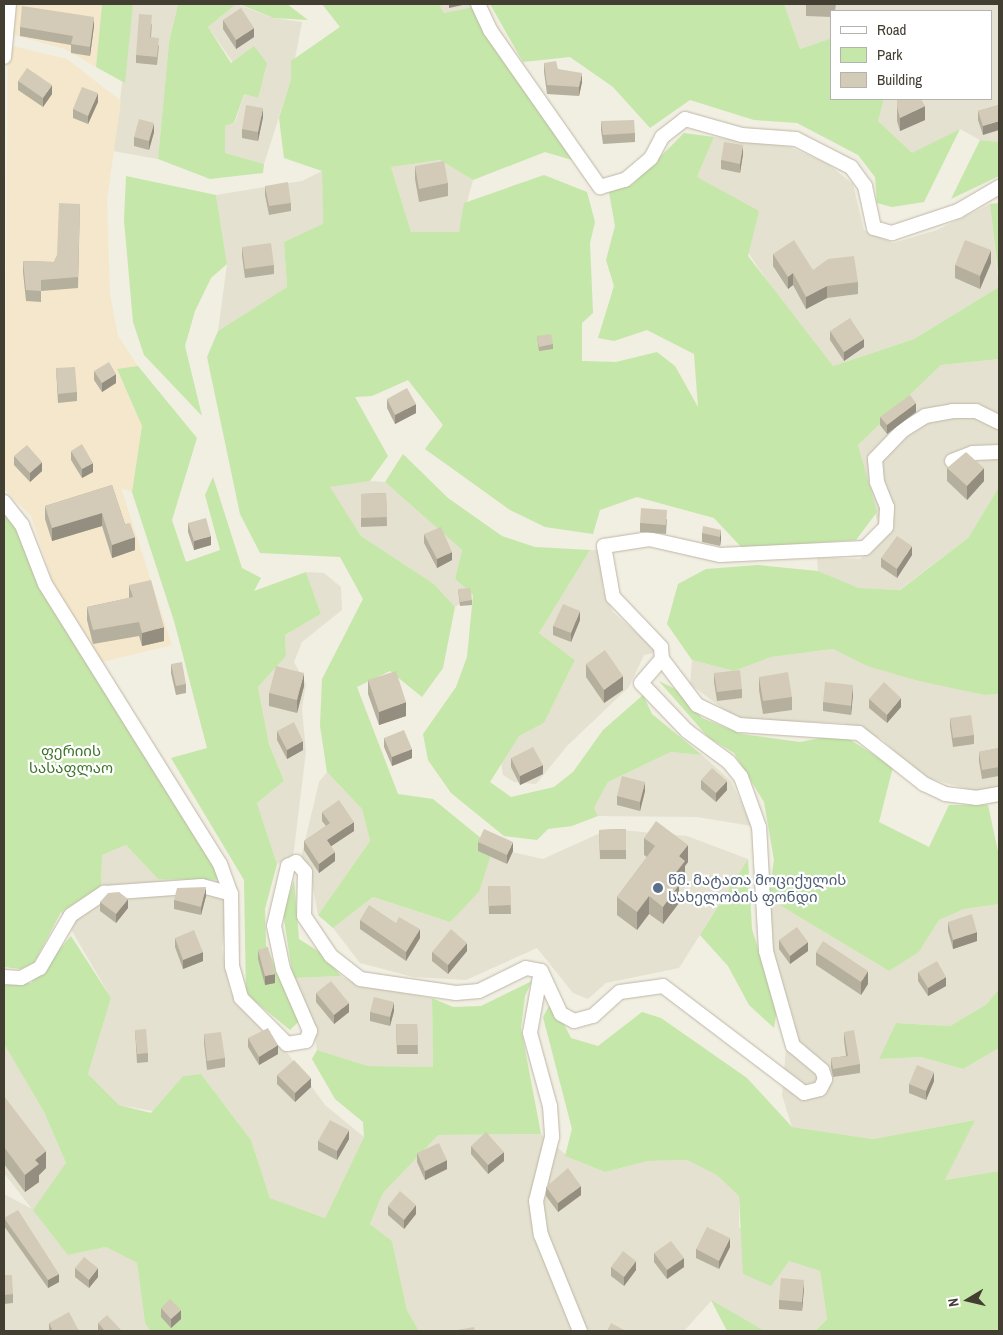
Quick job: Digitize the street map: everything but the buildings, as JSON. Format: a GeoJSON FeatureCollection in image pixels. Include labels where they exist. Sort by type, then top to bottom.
{"type":"FeatureCollection","features":[{"type":"Feature","properties":{"kind":"street"},"geometry":{"type":"LineString","coordinates":[[4,58],[8,4]]}},
{"type":"Feature","properties":{"kind":"street"},"geometry":{"type":"LineString","coordinates":[[478,4],[490,30],[600,187],[624,180],[651,158],[662,137],[685,120],[742,135],[796,139],[850,167],[865,186],[874,228],[892,233],[958,211],[999,187]]}},
{"type":"Feature","properties":{"kind":"street"},"geometry":{"type":"LineString","coordinates":[[999,422],[976,411],[952,411],[925,416],[903,430],[875,459],[877,482],[887,507],[886,527],[865,548],[720,555],[649,539],[604,546],[613,597],[661,647],[662,659],[697,705],[739,725],[859,733],[924,784],[945,794],[976,798],[999,794]]}},
{"type":"Feature","properties":{"kind":"street"},"geometry":{"type":"LineString","coordinates":[[952,461],[973,453],[999,452]]}},
{"type":"Feature","properties":{"kind":"street"},"geometry":{"type":"LineString","coordinates":[[4,502],[22,525],[45,584],[220,864],[231,894],[232,966],[241,998],[287,1044],[306,1041],[310,1031],[284,969],[274,926],[288,866],[296,862],[305,872],[304,916],[331,956],[360,979],[456,993],[479,991],[526,968],[541,971]]}},
{"type":"Feature","properties":{"kind":"street"},"geometry":{"type":"LineString","coordinates":[[541,971],[561,1014],[574,1021],[593,1016],[620,992],[663,986],[804,1093],[813,1093],[824,1085],[822,1070],[793,1046],[766,951],[759,827],[740,777],[729,762],[687,732],[641,683],[662,659]]}},
{"type":"Feature","properties":{"kind":"street"},"geometry":{"type":"LineString","coordinates":[[4,977],[21,978],[40,968],[71,915],[104,893],[202,886],[231,894]]}},
{"type":"Feature","properties":{"kind":"street"},"geometry":{"type":"LineString","coordinates":[[541,971],[530,1033],[550,1106],[552,1137],[536,1201],[541,1235],[580,1331]]}},
{"type":"Feature","properties":{"kind":"shaded area"},"geometry":{"type":"Polygon","coordinates":[[[11,4],[102,4],[96,67],[65,49],[10,34],[11,4]]]}},
{"type":"Feature","properties":{"kind":"shaded area"},"geometry":{"type":"Polygon","coordinates":[[[133,4],[178,4],[169,42],[158,159],[113,151],[133,4]]]}},
{"type":"Feature","properties":{"kind":"shaded area"},"geometry":{"type":"Polygon","coordinates":[[[236,4],[274,18],[302,22],[291,79],[264,164],[225,153],[225,126],[235,123],[244,94],[258,98],[208,27],[236,4]]]}},
{"type":"Feature","properties":{"kind":"shaded area"},"geometry":{"type":"Polygon","coordinates":[[[439,4],[471,4],[473,7],[444,13],[439,4]]]}},
{"type":"Feature","properties":{"kind":"shaded area"},"geometry":{"type":"Polygon","coordinates":[[[784,4],[999,4],[999,142],[980,140],[960,129],[912,154],[878,121],[884,100],[993,100],[993,10],[830,10],[830,39],[800,49],[784,4]]]}},
{"type":"Feature","properties":{"kind":"shaded area"},"geometry":{"type":"Polygon","coordinates":[[[8,45],[67,59],[121,101],[107,199],[110,294],[118,336],[138,366],[117,370],[142,426],[132,492],[121,488],[172,645],[102,662],[53,583],[31,516],[4,489],[8,45]]]}},
{"type":"Feature","properties":{"kind":"shaded area"},"geometry":{"type":"Polygon","coordinates":[[[714,137],[790,147],[828,164],[853,184],[864,230],[893,243],[937,230],[990,204],[999,287],[914,339],[833,366],[793,319],[697,177],[714,137]]]}},
{"type":"Feature","properties":{"kind":"shaded area"},"geometry":{"type":"Polygon","coordinates":[[[440,160],[473,180],[459,232],[411,232],[391,167],[440,160]]]}},
{"type":"Feature","properties":{"kind":"shaded area"},"geometry":{"type":"Polygon","coordinates":[[[322,171],[323,225],[284,242],[287,287],[218,331],[227,264],[216,195],[302,181],[322,171]]]}},
{"type":"Feature","properties":{"kind":"shaded area"},"geometry":{"type":"Polygon","coordinates":[[[999,359],[999,487],[968,538],[899,590],[859,588],[818,571],[817,557],[860,559],[882,540],[858,445],[941,365],[999,359]]]}},
{"type":"Feature","properties":{"kind":"shaded area"},"geometry":{"type":"Polygon","coordinates":[[[370,481],[385,482],[462,550],[455,579],[473,595],[455,607],[434,584],[361,536],[329,487],[370,481]]]}},
{"type":"Feature","properties":{"kind":"shaded area"},"geometry":{"type":"Polygon","coordinates":[[[590,550],[600,550],[603,590],[613,612],[658,652],[644,655],[629,687],[568,745],[536,784],[514,782],[503,775],[501,762],[519,736],[544,723],[575,660],[539,633],[590,550]]]}},
{"type":"Feature","properties":{"kind":"shaded area"},"geometry":{"type":"Polygon","coordinates":[[[306,572],[324,573],[341,587],[342,610],[302,642],[294,662],[306,684],[302,709],[306,752],[293,857],[277,864],[257,803],[284,781],[269,744],[258,687],[286,656],[285,635],[321,614],[306,572]]]}},
{"type":"Feature","properties":{"kind":"shaded area"},"geometry":{"type":"Polygon","coordinates":[[[833,649],[867,666],[985,695],[999,694],[999,787],[982,793],[920,776],[882,739],[843,723],[738,720],[690,684],[692,660],[734,671],[771,657],[833,649]]]}},
{"type":"Feature","properties":{"kind":"shaded area"},"geometry":{"type":"Polygon","coordinates":[[[671,752],[702,755],[731,781],[752,826],[697,817],[598,816],[594,808],[608,782],[671,752]]]}},
{"type":"Feature","properties":{"kind":"shaded area"},"geometry":{"type":"Polygon","coordinates":[[[327,772],[362,809],[370,841],[318,915],[309,866],[301,858],[319,782],[327,772]]]}},
{"type":"Feature","properties":{"kind":"shaded area"},"geometry":{"type":"Polygon","coordinates":[[[609,829],[687,836],[748,859],[679,968],[606,983],[588,999],[573,993],[537,948],[466,980],[413,977],[360,963],[333,928],[373,897],[450,922],[493,848],[543,859],[609,829]]]}},
{"type":"Feature","properties":{"kind":"shaded area"},"geometry":{"type":"Polygon","coordinates":[[[126,845],[158,879],[224,880],[227,909],[222,948],[230,991],[252,1020],[278,1040],[325,1105],[364,1137],[325,1218],[270,1198],[251,1140],[201,1074],[183,1076],[153,1111],[119,1105],[88,1074],[111,998],[61,912],[101,886],[102,855],[126,845]]]}},
{"type":"Feature","properties":{"kind":"shaded area"},"geometry":{"type":"Polygon","coordinates":[[[768,898],[889,971],[919,952],[939,920],[964,909],[999,904],[999,989],[987,1004],[950,1026],[896,1023],[880,1059],[921,1057],[963,1069],[999,1048],[999,1171],[945,1180],[974,1120],[873,1139],[792,1127],[782,1095],[786,1049],[795,1024],[771,946],[768,898]]]}},
{"type":"Feature","properties":{"kind":"shaded area"},"geometry":{"type":"Polygon","coordinates":[[[341,976],[358,985],[432,998],[433,1067],[368,1066],[317,1050],[311,1016],[293,978],[341,976]]]}},
{"type":"Feature","properties":{"kind":"shaded area"},"geometry":{"type":"Polygon","coordinates":[[[4,1044],[44,1112],[66,1163],[68,1255],[106,1247],[137,1263],[145,1323],[150,1331],[4,1331],[4,1194],[32,1209],[4,1173],[4,1044]]]}},
{"type":"Feature","properties":{"kind":"shaded area"},"geometry":{"type":"Polygon","coordinates":[[[541,1134],[570,1158],[605,1172],[648,1161],[687,1160],[717,1174],[739,1196],[739,1227],[789,1261],[820,1271],[827,1319],[815,1331],[765,1331],[711,1301],[684,1331],[419,1331],[407,1310],[392,1241],[370,1224],[383,1193],[437,1135],[541,1134]]]}},
{"type":"Feature","properties":{"kind":"green space"},"geometry":{"type":"Polygon","coordinates":[[[102,4],[133,4],[125,83],[96,67],[102,4]]]}},
{"type":"Feature","properties":{"kind":"green space"},"geometry":{"type":"Polygon","coordinates":[[[178,4],[236,4],[208,27],[231,63],[254,46],[267,63],[258,98],[244,94],[234,123],[225,126],[225,153],[264,164],[263,173],[210,179],[158,159],[169,42],[178,4]]]}},
{"type":"Feature","properties":{"kind":"green space"},"geometry":{"type":"Polygon","coordinates":[[[239,4],[287,4],[308,20],[274,18],[239,4]]]}},
{"type":"Feature","properties":{"kind":"green space"},"geometry":{"type":"Polygon","coordinates":[[[322,4],[439,4],[444,13],[473,7],[579,162],[545,152],[473,180],[440,160],[391,167],[411,232],[459,232],[464,203],[544,175],[587,192],[595,222],[590,243],[593,313],[582,323],[582,361],[616,362],[657,352],[675,366],[698,407],[694,354],[647,330],[614,341],[598,338],[614,286],[606,260],[615,226],[609,192],[632,185],[684,133],[714,137],[697,177],[759,211],[748,256],[833,366],[914,339],[999,287],[999,359],[941,365],[858,445],[877,512],[856,540],[742,548],[714,518],[637,497],[600,510],[593,534],[545,527],[510,510],[425,449],[443,425],[408,380],[372,396],[355,397],[388,456],[370,481],[330,487],[361,536],[434,584],[455,607],[443,668],[422,697],[390,671],[357,687],[398,794],[433,799],[493,848],[479,892],[450,922],[373,897],[333,928],[318,915],[370,841],[362,809],[327,772],[320,726],[322,679],[363,599],[340,557],[260,553],[240,514],[207,357],[218,331],[287,287],[284,242],[323,224],[322,171],[284,158],[279,118],[291,79],[291,61],[340,27],[322,4]]]}},
{"type":"Feature","properties":{"kind":"green space"},"geometry":{"type":"Polygon","coordinates":[[[490,4],[784,4],[800,49],[830,39],[830,100],[884,100],[878,121],[912,153],[960,129],[924,202],[892,207],[877,203],[875,177],[858,155],[797,123],[754,120],[690,100],[650,128],[613,87],[570,57],[523,62],[490,4]]]}},
{"type":"Feature","properties":{"kind":"green space"},"geometry":{"type":"Polygon","coordinates":[[[980,140],[999,142],[999,176],[951,199],[980,140]]]}},
{"type":"Feature","properties":{"kind":"green space"},"geometry":{"type":"Polygon","coordinates":[[[126,176],[216,195],[227,264],[211,278],[195,311],[185,346],[202,416],[144,355],[133,322],[124,220],[126,176]]]}},
{"type":"Feature","properties":{"kind":"green space"},"geometry":{"type":"Polygon","coordinates":[[[999,203],[999,281],[990,204],[999,203]]]}},
{"type":"Feature","properties":{"kind":"green space"},"geometry":{"type":"Polygon","coordinates":[[[138,366],[197,438],[172,520],[186,562],[220,550],[205,495],[213,477],[242,568],[261,578],[254,591],[306,572],[321,614],[285,635],[286,656],[258,687],[269,744],[284,781],[257,803],[277,864],[265,909],[266,945],[299,1021],[290,1030],[246,994],[244,880],[171,758],[207,748],[174,621],[132,492],[142,426],[117,369],[138,366]]]}},
{"type":"Feature","properties":{"kind":"green space"},"geometry":{"type":"Polygon","coordinates":[[[403,454],[448,498],[502,536],[535,547],[590,550],[539,633],[575,660],[544,723],[519,736],[490,782],[511,797],[554,787],[573,772],[603,730],[643,695],[652,714],[702,755],[671,752],[608,782],[594,808],[598,816],[572,826],[548,829],[537,840],[504,836],[451,793],[428,760],[423,734],[456,687],[467,657],[473,595],[455,579],[462,550],[385,482],[403,454]]]}},
{"type":"Feature","properties":{"kind":"green space"},"geometry":{"type":"Polygon","coordinates":[[[999,487],[999,694],[985,695],[919,681],[867,666],[833,649],[771,657],[734,671],[692,660],[667,624],[678,584],[706,569],[758,565],[818,571],[859,588],[900,590],[968,538],[999,487]]]}},
{"type":"Feature","properties":{"kind":"green space","name":"ფერიის სასაფლაო"},"geometry":{"type":"Polygon","coordinates":[[[4,505],[11,512],[42,585],[224,880],[158,879],[126,845],[102,855],[101,886],[61,912],[34,963],[21,969],[4,967],[4,505]]]}},
{"type":"Feature","properties":{"kind":"green space"},"geometry":{"type":"Polygon","coordinates":[[[659,681],[677,690],[702,718],[741,734],[800,742],[841,734],[893,767],[879,822],[929,847],[949,805],[988,805],[999,856],[999,904],[964,909],[939,920],[919,952],[889,971],[768,898],[774,860],[764,802],[734,753],[708,737],[659,681]]]}},
{"type":"Feature","properties":{"kind":"green space"},"geometry":{"type":"Polygon","coordinates":[[[748,859],[752,929],[777,1010],[774,1028],[749,1005],[728,966],[700,935],[748,859]]]}},
{"type":"Feature","properties":{"kind":"green space"},"geometry":{"type":"Polygon","coordinates":[[[294,880],[299,939],[321,953],[341,976],[293,978],[283,913],[294,880]]]}},
{"type":"Feature","properties":{"kind":"green space"},"geometry":{"type":"Polygon","coordinates":[[[71,936],[111,998],[88,1074],[119,1105],[151,1113],[183,1076],[201,1074],[251,1140],[270,1198],[325,1218],[364,1137],[363,1122],[335,1099],[312,1059],[317,1050],[368,1066],[433,1067],[432,998],[453,1007],[481,1006],[532,981],[525,996],[521,1028],[541,1134],[438,1135],[383,1193],[370,1224],[392,1241],[407,1310],[419,1331],[150,1331],[145,1323],[137,1263],[106,1247],[68,1255],[33,1210],[66,1163],[44,1112],[4,1044],[4,985],[31,983],[71,936]]]}},
{"type":"Feature","properties":{"kind":"green space"},"geometry":{"type":"Polygon","coordinates":[[[999,989],[999,1048],[963,1069],[921,1057],[879,1059],[896,1023],[950,1026],[987,1004],[999,989]]]}},
{"type":"Feature","properties":{"kind":"green space"},"geometry":{"type":"Polygon","coordinates":[[[552,1000],[571,1038],[598,1046],[642,1012],[661,1018],[747,1078],[792,1127],[873,1139],[975,1120],[945,1180],[999,1171],[999,1331],[815,1331],[827,1319],[820,1271],[789,1261],[771,1286],[743,1274],[739,1196],[717,1175],[687,1160],[648,1161],[605,1172],[565,1156],[572,1129],[543,1017],[552,1000]]]}},
{"type":"Feature","properties":{"kind":"green space"},"geometry":{"type":"Polygon","coordinates":[[[711,1300],[765,1331],[727,1331],[711,1300]]]}},
{"type":"Feature","properties":{"kind":"place","name":"წმ. მატათა მოციქულის სახელობის ფონდი"},"geometry":{"type":"Point","coordinates":[658,888]}}]}
